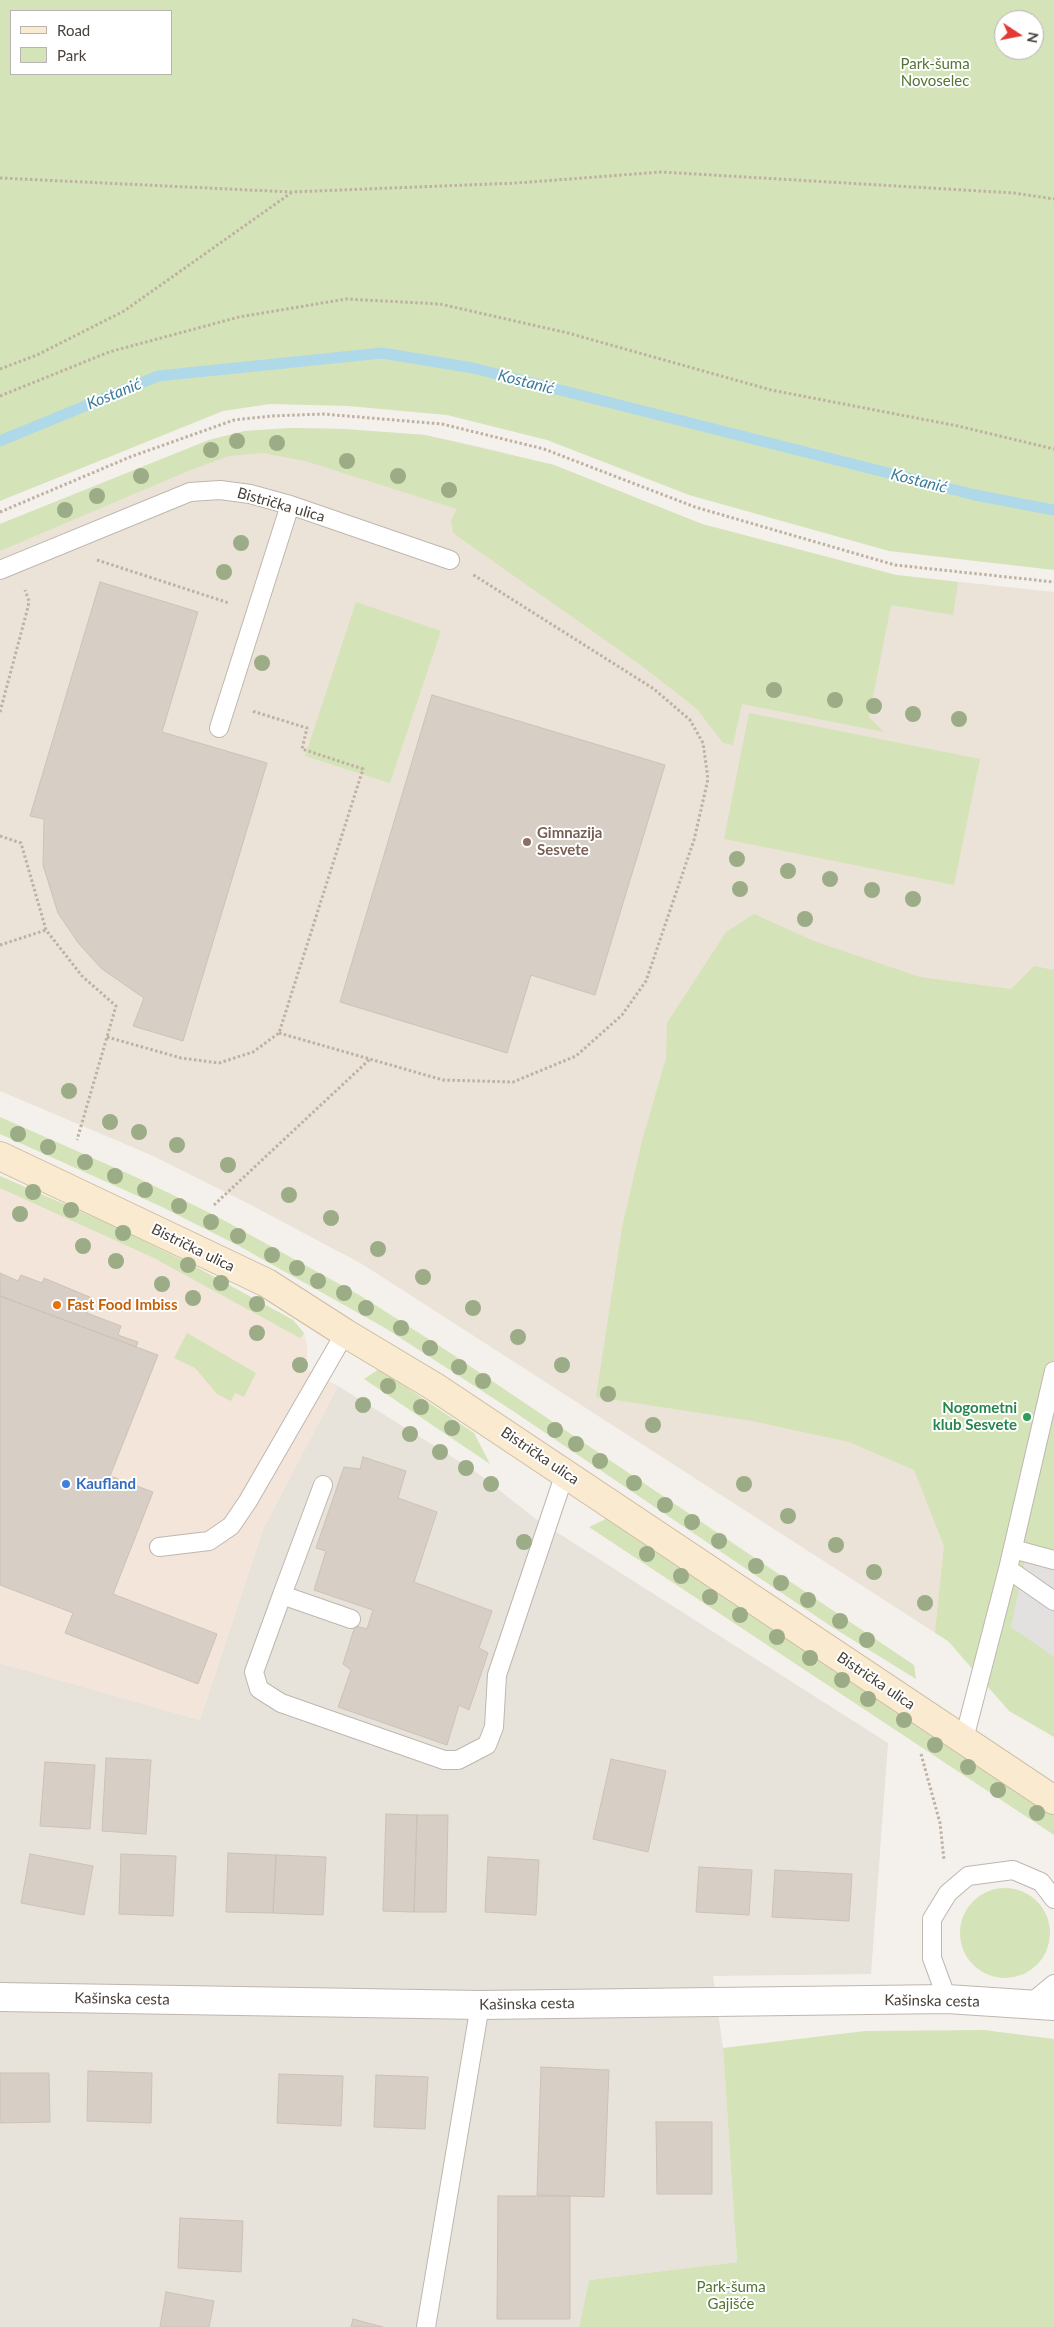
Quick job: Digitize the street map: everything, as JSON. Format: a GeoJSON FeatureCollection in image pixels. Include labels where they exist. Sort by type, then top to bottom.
{"type":"FeatureCollection","features":[{"type":"Feature","properties":{"kind":"main road","name":"Bistrička ulica"},"geometry":{"type":"LineString","coordinates":[[0,1156],[267,1283],[345,1334],[435,1387],[1054,1800]]}},
{"type":"Feature","properties":{"kind":"street","name":"Kašinska cesta"},"geometry":{"type":"LineString","coordinates":[[0,1996],[480,2005],[947,1999],[1042,2005]]}},
{"type":"Feature","properties":{"kind":"lane","name":"Bistrička ulica"},"geometry":{"type":"LineString","coordinates":[[0,570],[190,492],[220,490],[250,494],[290,505],[450,560]]}},
{"type":"Feature","properties":{"kind":"lane"},"geometry":{"type":"LineString","coordinates":[[219,728],[290,505]]}},
{"type":"Feature","properties":{"kind":"lane"},"geometry":{"type":"LineString","coordinates":[[159,1547],[209,1541],[231,1526],[248,1501],[345,1334]]}},
{"type":"Feature","properties":{"kind":"lane"},"geometry":{"type":"LineString","coordinates":[[964,1739],[1013,1549],[1054,1371]]}},
{"type":"Feature","properties":{"kind":"lane"},"geometry":{"type":"LineString","coordinates":[[323,1485],[254,1672],[259,1689],[281,1703],[444,1760],[458,1760],[487,1745],[494,1727],[497,1675],[565,1473]]}},
{"type":"Feature","properties":{"kind":"lane"},"geometry":{"type":"LineString","coordinates":[[1013,1549],[1054,1560]]}},
{"type":"Feature","properties":{"kind":"lane"},"geometry":{"type":"LineString","coordinates":[[1008,1569],[1054,1601]]}},
{"type":"Feature","properties":{"kind":"lane"},"geometry":{"type":"LineString","coordinates":[[282,1595],[351,1619]]}},
{"type":"Feature","properties":{"kind":"lane"},"geometry":{"type":"LineString","coordinates":[[947,1999],[932,1958],[932,1919],[948,1893],[968,1876],[1013,1870],[1041,1882],[1054,1899]]}},
{"type":"Feature","properties":{"kind":"lane"},"geometry":{"type":"LineString","coordinates":[[1042,2005],[1054,1984]]}},
{"type":"Feature","properties":{"kind":"lane"},"geometry":{"type":"LineString","coordinates":[[426,2327],[480,2005]]}},
{"type":"Feature","properties":{"kind":"path"},"geometry":{"type":"LineString","coordinates":[[0,178],[291,192],[517,183],[661,172],[1014,193],[1054,198]]}},
{"type":"Feature","properties":{"kind":"path"},"geometry":{"type":"LineString","coordinates":[[0,369],[37,354],[124,311],[291,192]]}},
{"type":"Feature","properties":{"kind":"path"},"geometry":{"type":"LineString","coordinates":[[0,396],[109,352],[239,317],[346,299],[440,304],[568,333],[771,390],[958,426],[1054,449]]}},
{"type":"Feature","properties":{"kind":"path"},"geometry":{"type":"LineString","coordinates":[[0,512],[130,457],[234,420],[271,416],[323,414],[442,424],[544,449],[695,506],[895,564],[1054,582]]}},
{"type":"Feature","properties":{"kind":"path"},"geometry":{"type":"LineString","coordinates":[[94,559],[256,612]]}},
{"type":"Feature","properties":{"kind":"path"},"geometry":{"type":"LineString","coordinates":[[279,1033],[443,1080],[513,1082],[576,1056],[622,1015],[646,981],[694,840],[708,779],[703,743],[690,720],[654,689],[450,560]]}},
{"type":"Feature","properties":{"kind":"path"},"geometry":{"type":"LineString","coordinates":[[0,712],[28,607],[29,601],[24,586]]}},
{"type":"Feature","properties":{"kind":"path"},"geometry":{"type":"LineString","coordinates":[[107,1037],[181,1058],[219,1063],[253,1052],[279,1033],[363,769],[302,749],[308,728],[227,703]]}},
{"type":"Feature","properties":{"kind":"path"},"geometry":{"type":"LineString","coordinates":[[0,836],[21,843],[46,930],[82,976],[116,1006],[77,1140]]}},
{"type":"Feature","properties":{"kind":"path"},"geometry":{"type":"LineString","coordinates":[[0,945],[46,930]]}},
{"type":"Feature","properties":{"kind":"path"},"geometry":{"type":"LineString","coordinates":[[214,1205],[370,1059]]}},
{"type":"Feature","properties":{"kind":"path"},"geometry":{"type":"LineString","coordinates":[[922,1754],[940,1823],[948,1893]]}},
{"type":"Feature","properties":{"kind":"shaded area","name":"Gimnazija Sesvete"},"geometry":{"type":"Polygon","coordinates":[[[291,428],[344,429],[425,435],[554,465],[702,524],[896,575],[1054,592],[1054,1193],[948,1641],[362,1264],[151,1155],[0,1091],[0,524],[209,440],[245,431],[291,428]]]}},
{"type":"Feature","properties":{"kind":"shaded area"},"geometry":{"type":"Polygon","coordinates":[[[0,1176],[112,1225],[198,1268],[293,1320],[304,1333],[307,1345],[307,1357],[304,1368],[338,1386],[263,1529],[200,1720],[0,1663],[0,1176]]]}},
{"type":"Feature","properties":{"kind":"shaded area"},"geometry":{"type":"Polygon","coordinates":[[[338,1386],[476,1472],[536,1519],[888,1743],[871,1974],[713,1976],[723,2048],[737,2262],[589,2280],[579,2327],[0,2327],[0,1663],[200,1720],[263,1529],[338,1386]]]}},
{"type":"Feature","properties":{"kind":"shaded area"},"geometry":{"type":"Polygon","coordinates":[[[1028,1546],[1054,1551],[1054,1657],[1011,1627],[1028,1546]]]}},
{"type":"Feature","properties":{"kind":"green space","name":"Park-šuma Novoselec"},"geometry":{"type":"Polygon","coordinates":[[[0,0],[1054,0],[1054,570],[889,551],[689,495],[547,440],[447,415],[348,406],[270,404],[223,411],[0,501],[0,0]]]}},
{"type":"Feature","properties":{"kind":"green space"},"geometry":{"type":"Polygon","coordinates":[[[291,428],[344,429],[425,435],[554,465],[702,524],[896,575],[958,582],[953,615],[891,605],[869,717],[884,732],[742,704],[733,745],[723,743],[697,709],[642,666],[453,533],[451,520],[457,509],[305,461],[263,453],[229,456],[188,471],[0,551],[0,524],[209,440],[245,431],[291,428]]]}},
{"type":"Feature","properties":{"kind":"green space"},"geometry":{"type":"Polygon","coordinates":[[[356,602],[441,631],[390,783],[305,756],[356,602]]]}},
{"type":"Feature","properties":{"kind":"green space"},"geometry":{"type":"Polygon","coordinates":[[[749,713],[980,759],[954,885],[724,839],[749,713]]]}},
{"type":"Feature","properties":{"kind":"green space"},"geometry":{"type":"Polygon","coordinates":[[[754,914],[814,941],[920,977],[1011,989],[1034,966],[1054,970],[1054,1737],[1009,1711],[948,1641],[935,1633],[944,1546],[914,1470],[849,1442],[752,1421],[596,1397],[622,1228],[642,1141],[666,1058],[667,1023],[726,932],[754,914]]]}},
{"type":"Feature","properties":{"kind":"green space"},"geometry":{"type":"Polygon","coordinates":[[[0,1117],[138,1178],[216,1216],[361,1296],[452,1354],[914,1665],[916,1679],[832,1627],[513,1411],[385,1328],[239,1246],[160,1206],[0,1134],[0,1117]]]}},
{"type":"Feature","properties":{"kind":"green space"},"geometry":{"type":"Polygon","coordinates":[[[0,1176],[112,1225],[198,1268],[293,1320],[304,1333],[300,1338],[154,1258],[0,1188],[0,1176]]]}},
{"type":"Feature","properties":{"kind":"green space"},"geometry":{"type":"Polygon","coordinates":[[[187,1333],[256,1373],[244,1397],[235,1393],[231,1401],[217,1394],[195,1368],[174,1358],[187,1333]]]}},
{"type":"Feature","properties":{"kind":"green space"},"geometry":{"type":"Polygon","coordinates":[[[379,1369],[474,1433],[490,1464],[364,1379],[379,1369]]]}},
{"type":"Feature","properties":{"kind":"green space"},"geometry":{"type":"Polygon","coordinates":[[[608,1518],[1054,1811],[1054,1835],[589,1527],[608,1518]]]}},
{"type":"Feature","properties":{"kind":"green space"},"geometry":{"type":"Polygon","coordinates":[[[1005,1888],[1022,1892],[1037,1901],[1046,1916],[1050,1933],[1046,1950],[1037,1965],[1022,1974],[1005,1978],[988,1974],[973,1965],[964,1950],[960,1933],[964,1916],[973,1901],[988,1892],[1005,1888]]]}},
{"type":"Feature","properties":{"kind":"green space","name":"Park-šuma Gajišće"},"geometry":{"type":"Polygon","coordinates":[[[984,2030],[1054,2039],[1054,2327],[579,2327],[589,2280],[737,2262],[723,2048],[865,2031],[984,2030]]]}},
{"type":"Feature","properties":{"kind":"building"},"geometry":{"type":"Polygon","coordinates":[[[100,582],[198,612],[162,732],[267,763],[183,1041],[133,1026],[144,998],[102,969],[79,944],[58,913],[43,865],[44,819],[30,816],[100,582]]]}},
{"type":"Feature","properties":{"kind":"building"},"geometry":{"type":"Polygon","coordinates":[[[432,695],[665,765],[595,995],[531,975],[507,1053],[340,1002],[432,695]]]}},
{"type":"Feature","properties":{"kind":"building","name":"Fast Food Imbiss"},"geometry":{"type":"Polygon","coordinates":[[[0,1273],[18,1281],[21,1275],[42,1283],[44,1278],[92,1298],[87,1313],[121,1326],[118,1335],[138,1342],[136,1347],[0,1296],[0,1273]]]}},
{"type":"Feature","properties":{"kind":"building","name":"Kaufland"},"geometry":{"type":"Polygon","coordinates":[[[0,1296],[158,1355],[110,1476],[153,1492],[113,1594],[217,1634],[198,1684],[65,1633],[73,1613],[0,1585],[0,1296]]]}},
{"type":"Feature","properties":{"kind":"building"},"geometry":{"type":"Polygon","coordinates":[[[363,1457],[406,1471],[398,1498],[437,1512],[414,1582],[492,1611],[479,1648],[488,1653],[469,1710],[459,1705],[447,1745],[338,1707],[351,1670],[343,1664],[355,1626],[367,1629],[373,1610],[314,1590],[326,1551],[316,1548],[344,1467],[360,1469],[363,1457]]]}},
{"type":"Feature","properties":{"kind":"building"},"geometry":{"type":"Polygon","coordinates":[[[106,1758],[151,1760],[146,1834],[102,1831],[106,1758]]]}},
{"type":"Feature","properties":{"kind":"building"},"geometry":{"type":"Polygon","coordinates":[[[611,1759],[666,1771],[648,1852],[593,1839],[611,1759]]]}},
{"type":"Feature","properties":{"kind":"building"},"geometry":{"type":"Polygon","coordinates":[[[45,1762],[95,1765],[90,1829],[40,1826],[45,1762]]]}},
{"type":"Feature","properties":{"kind":"building"},"geometry":{"type":"Polygon","coordinates":[[[386,1814],[417,1815],[414,1912],[383,1911],[386,1814]]]}},
{"type":"Feature","properties":{"kind":"building"},"geometry":{"type":"Polygon","coordinates":[[[417,1815],[448,1815],[446,1912],[414,1912],[417,1815]]]}},
{"type":"Feature","properties":{"kind":"building"},"geometry":{"type":"Polygon","coordinates":[[[228,1853],[276,1855],[273,1913],[226,1912],[228,1853]]]}},
{"type":"Feature","properties":{"kind":"building"},"geometry":{"type":"Polygon","coordinates":[[[30,1854],[93,1866],[84,1915],[21,1903],[30,1854]]]}},
{"type":"Feature","properties":{"kind":"building"},"geometry":{"type":"Polygon","coordinates":[[[121,1854],[176,1856],[173,1916],[119,1914],[121,1854]]]}},
{"type":"Feature","properties":{"kind":"building"},"geometry":{"type":"Polygon","coordinates":[[[276,1855],[326,1857],[323,1915],[273,1913],[276,1855]]]}},
{"type":"Feature","properties":{"kind":"building"},"geometry":{"type":"Polygon","coordinates":[[[488,1857],[539,1860],[536,1915],[485,1912],[488,1857]]]}},
{"type":"Feature","properties":{"kind":"building"},"geometry":{"type":"Polygon","coordinates":[[[699,1867],[752,1870],[749,1915],[696,1912],[699,1867]]]}},
{"type":"Feature","properties":{"kind":"building"},"geometry":{"type":"Polygon","coordinates":[[[775,1870],[852,1874],[849,1921],[772,1917],[775,1870]]]}},
{"type":"Feature","properties":{"kind":"building"},"geometry":{"type":"Polygon","coordinates":[[[541,2067],[609,2070],[604,2197],[537,2195],[541,2067]]]}},
{"type":"Feature","properties":{"kind":"building"},"geometry":{"type":"Polygon","coordinates":[[[88,2071],[152,2073],[151,2123],[87,2121],[88,2071]]]}},
{"type":"Feature","properties":{"kind":"building"},"geometry":{"type":"Polygon","coordinates":[[[0,2073],[49,2073],[50,2122],[0,2123],[0,2073]]]}},
{"type":"Feature","properties":{"kind":"building"},"geometry":{"type":"Polygon","coordinates":[[[279,2074],[343,2076],[341,2126],[277,2123],[279,2074]]]}},
{"type":"Feature","properties":{"kind":"building"},"geometry":{"type":"Polygon","coordinates":[[[376,2075],[428,2077],[425,2129],[374,2127],[376,2075]]]}},
{"type":"Feature","properties":{"kind":"building"},"geometry":{"type":"Polygon","coordinates":[[[656,2122],[712,2122],[712,2194],[657,2194],[656,2122]]]}},
{"type":"Feature","properties":{"kind":"building"},"geometry":{"type":"Polygon","coordinates":[[[498,2196],[570,2196],[570,2319],[497,2319],[498,2196]]]}},
{"type":"Feature","properties":{"kind":"building"},"geometry":{"type":"Polygon","coordinates":[[[180,2218],[243,2221],[241,2272],[178,2268],[180,2218]]]}},
{"type":"Feature","properties":{"kind":"building"},"geometry":{"type":"Polygon","coordinates":[[[166,2292],[214,2301],[209,2327],[160,2327],[166,2292]]]}},
{"type":"Feature","properties":{"kind":"building"},"geometry":{"type":"Polygon","coordinates":[[[353,2319],[383,2327],[351,2327],[353,2319]]]}},
{"type":"Feature","properties":{"kind":"waterway","name":"Kostanić"},"geometry":{"type":"LineString","coordinates":[[0,441],[158,376],[382,353],[473,368],[975,495],[1054,510]]}},
{"type":"Feature","properties":{"kind":"place","name":"Gimnazija Sesvete"},"geometry":{"type":"Point","coordinates":[527,842]}},
{"type":"Feature","properties":{"kind":"place","name":"Fast Food Imbiss"},"geometry":{"type":"Point","coordinates":[57,1305]}},
{"type":"Feature","properties":{"kind":"place","name":"Nogometni klub Sesvete"},"geometry":{"type":"Point","coordinates":[1027,1417]}},
{"type":"Feature","properties":{"kind":"place","name":"Kaufland"},"geometry":{"type":"Point","coordinates":[66,1484]}}]}
